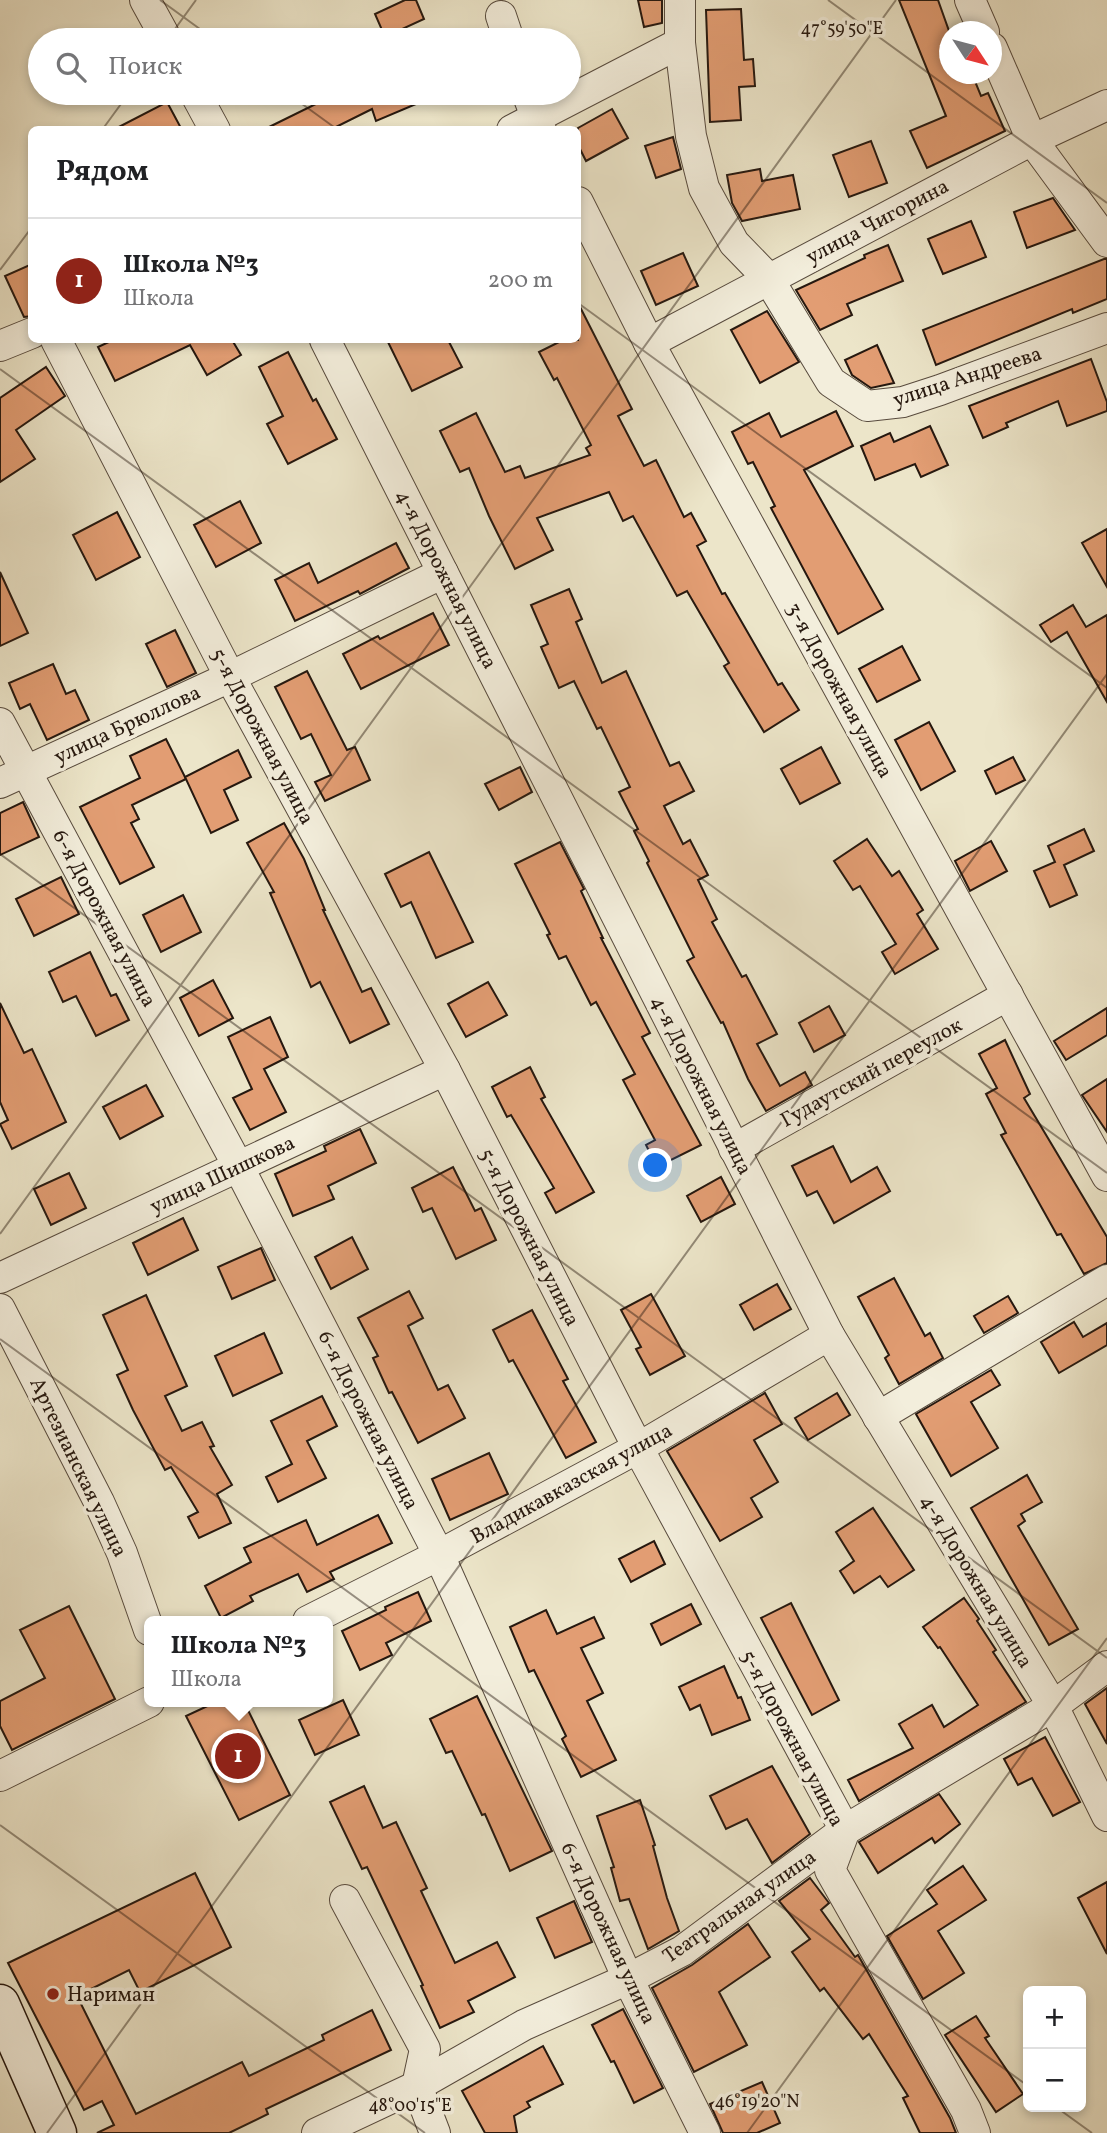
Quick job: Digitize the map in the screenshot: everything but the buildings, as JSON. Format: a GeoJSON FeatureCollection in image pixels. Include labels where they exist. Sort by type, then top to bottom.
{"type":"FeatureCollection","features":[{"type":"Feature","properties":{"kind":"main road"},"geometry":{"type":"LineString","coordinates":[[0,2004],[57,2133]]}},
{"type":"Feature","properties":{"kind":"street"},"geometry":{"type":"LineString","coordinates":[[145,0],[160,28]]}},
{"type":"Feature","properties":{"kind":"street"},"geometry":{"type":"LineString","coordinates":[[680,0],[680,43],[691,136],[704,188],[734,243],[768,278]]}},
{"type":"Feature","properties":{"kind":"street"},"geometry":{"type":"LineString","coordinates":[[971,0],[980,21]]}},
{"type":"Feature","properties":{"kind":"street"},"geometry":{"type":"LineString","coordinates":[[581,92],[680,43]]}},
{"type":"Feature","properties":{"kind":"street"},"geometry":{"type":"LineString","coordinates":[[1002,71],[1032,141],[1107,242]]}},
{"type":"Feature","properties":{"kind":"street"},"geometry":{"type":"LineString","coordinates":[[201,105],[213,126]]}},
{"type":"Feature","properties":{"kind":"street"},"geometry":{"type":"LineString","coordinates":[[529,118],[555,105]]}},
{"type":"Feature","properties":{"kind":"street","name":"улица Чигорина"},"geometry":{"type":"LineString","coordinates":[[649,343],[768,278],[1107,105]]}},
{"type":"Feature","properties":{"kind":"street","name":"3-я Дорожная улица"},"geometry":{"type":"LineString","coordinates":[[581,208],[649,343],[1107,1177]]}},
{"type":"Feature","properties":{"kind":"street","name":"улица Андреева"},"geometry":{"type":"LineString","coordinates":[[768,278],[831,382],[867,406],[904,402],[1107,328]]}},
{"type":"Feature","properties":{"kind":"street"},"geometry":{"type":"LineString","coordinates":[[0,346],[28,335]]}},
{"type":"Feature","properties":{"kind":"street","name":"5-я Дорожная улица"},"geometry":{"type":"LineString","coordinates":[[58,343],[230,677],[445,1070],[638,1448],[845,1830],[830,1870],[966,2110],[975,2133]]}},
{"type":"Feature","properties":{"kind":"street","name":"4-я Дорожная улица"},"geometry":{"type":"LineString","coordinates":[[327,343],[829,1335],[1053,1706],[1107,1816]]}},
{"type":"Feature","properties":{"kind":"street","name":"улица Брюллова"},"geometry":{"type":"LineString","coordinates":[[13,777],[230,677],[443,573]]}},
{"type":"Feature","properties":{"kind":"street","name":"6-я Дорожная улица"},"geometry":{"type":"LineString","coordinates":[[0,723],[13,777],[237,1166],[439,1555],[628,1979],[705,2133]]}},
{"type":"Feature","properties":{"kind":"street","name":"Гудаутский переулок"},"geometry":{"type":"LineString","coordinates":[[734,1149],[1007,995]]}},
{"type":"Feature","properties":{"kind":"street","name":"улица Шишкова"},"geometry":{"type":"LineString","coordinates":[[0,1278],[445,1070]]}},
{"type":"Feature","properties":{"kind":"street"},"geometry":{"type":"LineString","coordinates":[[878,1417],[1107,1280]]}},
{"type":"Feature","properties":{"kind":"street","name":"Артезианская улица"},"geometry":{"type":"LineString","coordinates":[[0,1309],[99,1502],[122,1553],[144,1616]]}},
{"type":"Feature","properties":{"kind":"street","name":"Владикавказская улица"},"geometry":{"type":"LineString","coordinates":[[318,1616],[439,1555],[638,1448],[829,1335]]}},
{"type":"Feature","properties":{"kind":"street","name":"Театральная улица"},"geometry":{"type":"LineString","coordinates":[[317,2133],[417,2086],[523,2025],[628,1979],[682,1951],[845,1830],[1053,1706],[1107,1666]]}},
{"type":"Feature","properties":{"kind":"street"},"geometry":{"type":"LineString","coordinates":[[0,1776],[144,1704]]}},
{"type":"Feature","properties":{"kind":"street"},"geometry":{"type":"LineString","coordinates":[[345,1900],[425,2049],[417,2086],[435,2133]]}},
{"type":"Feature","properties":{"kind":"place","name":"Школа №3"},"geometry":{"type":"Point","coordinates":[238,1756]}},
{"type":"Feature","properties":{"kind":"place","name":"Нариман"},"geometry":{"type":"Point","coordinates":[53,1994]}}]}
